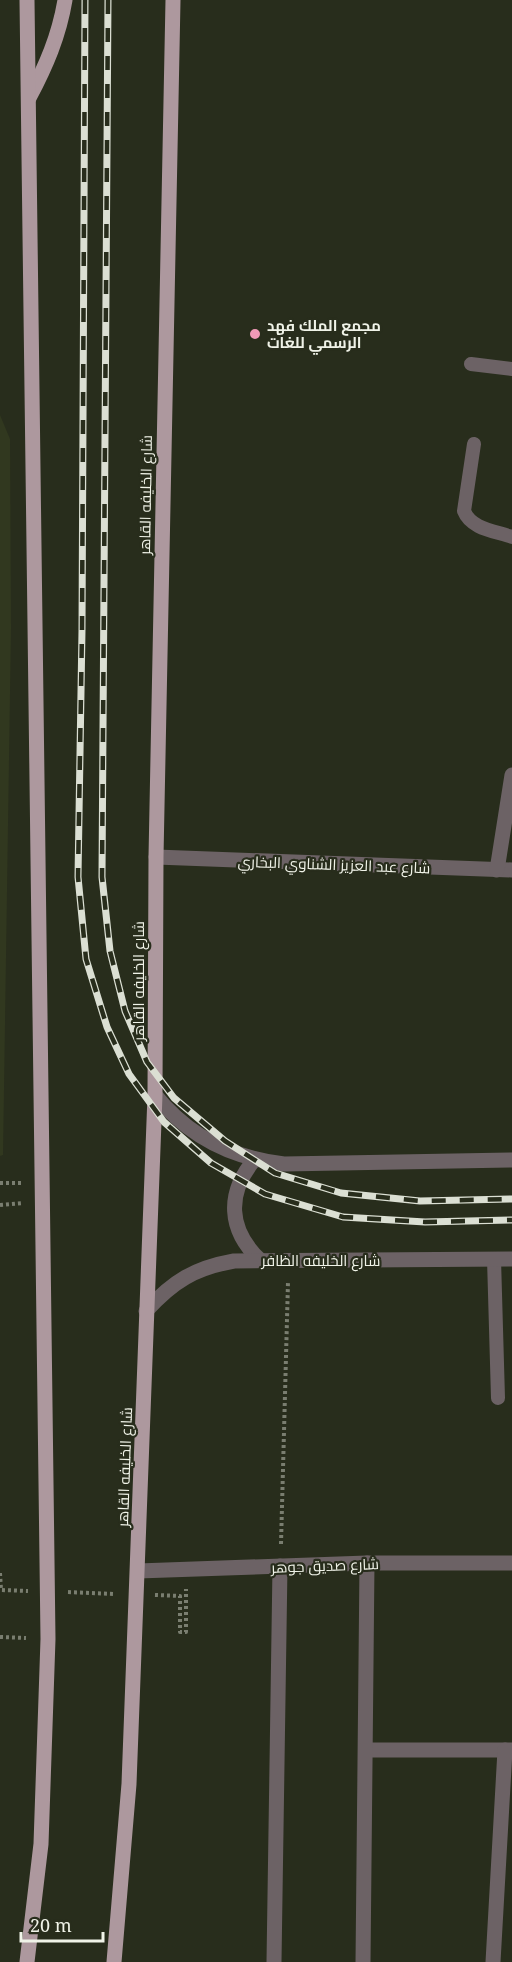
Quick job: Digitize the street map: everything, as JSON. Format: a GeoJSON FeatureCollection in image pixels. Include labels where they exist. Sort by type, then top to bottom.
{"type":"FeatureCollection","features":[{"type":"Feature","properties":{"kind":"main road"},"geometry":{"type":"LineString","coordinates":[[27,0],[48,1639],[41,1844],[27,1962]]}},
{"type":"Feature","properties":{"kind":"main road"},"geometry":{"type":"LineString","coordinates":[[28,100],[46,67],[65,0]]}},
{"type":"Feature","properties":{"kind":"main road","name":"شارع الخليفه القاهر"},"geometry":{"type":"LineString","coordinates":[[114,1962],[129,1784],[155,1095],[156,857],[173,0]]}},
{"type":"Feature","properties":{"kind":"street"},"geometry":{"type":"LineString","coordinates":[[504,870],[512,775]]}},
{"type":"Feature","properties":{"kind":"street","name":"شارع عبد العزيز الشناوي البخاري"},"geometry":{"type":"LineString","coordinates":[[156,857],[504,870]]}},
{"type":"Feature","properties":{"kind":"street"},"geometry":{"type":"LineString","coordinates":[[155,1095],[168,1111],[204,1139],[224,1149],[255,1159],[284,1164],[512,1160]]}},
{"type":"Feature","properties":{"kind":"street"},"geometry":{"type":"LineString","coordinates":[[255,1159],[239,1183],[234,1211],[242,1238],[260,1260]]}},
{"type":"Feature","properties":{"kind":"street","name":"شارع الخليفه الظافر"},"geometry":{"type":"LineString","coordinates":[[146,1311],[162,1293],[180,1279],[197,1270],[234,1261],[512,1259]]}},
{"type":"Feature","properties":{"kind":"street"},"geometry":{"type":"LineString","coordinates":[[363,1962],[367,1563]]}},
{"type":"Feature","properties":{"kind":"street","name":"شارع صديق جوهر"},"geometry":{"type":"LineString","coordinates":[[138,1571],[367,1563],[512,1563]]}},
{"type":"Feature","properties":{"kind":"street"},"geometry":{"type":"LineString","coordinates":[[274,1962],[280,1566]]}},
{"type":"Feature","properties":{"kind":"street"},"geometry":{"type":"LineString","coordinates":[[366,1750],[508,1750],[493,1962]]}},
{"type":"Feature","properties":{"kind":"lane"},"geometry":{"type":"LineString","coordinates":[[471,364],[512,369]]}},
{"type":"Feature","properties":{"kind":"lane"},"geometry":{"type":"LineString","coordinates":[[474,444],[464,511],[467,519],[472,524],[512,537]]}},
{"type":"Feature","properties":{"kind":"lane"},"geometry":{"type":"LineString","coordinates":[[494,1259],[498,1398]]}},
{"type":"Feature","properties":{"kind":"path"},"geometry":{"type":"LineString","coordinates":[[280,1566],[289,1259]]}},
{"type":"Feature","properties":{"kind":"path"},"geometry":{"type":"LineString","coordinates":[[0,1573],[1,1590],[37,1591]]}},
{"type":"Feature","properties":{"kind":"path"},"geometry":{"type":"LineString","coordinates":[[61,1592],[120,1594]]}},
{"type":"Feature","properties":{"kind":"path"},"geometry":{"type":"LineString","coordinates":[[144,1595],[180,1596],[180,1632],[186,1632],[186,1616]]}},
{"type":"Feature","properties":{"kind":"shaded area"},"geometry":{"type":"Polygon","coordinates":[[[0,415],[10,439],[11,627],[3,1155],[0,1156],[0,415]]]}},
{"type":"Feature","properties":{"kind":"railway"},"geometry":{"type":"LineString","coordinates":[[85,0],[82,630],[78,877],[86,959],[107,1027],[129,1074],[164,1122],[211,1163],[265,1194],[343,1217],[425,1222],[512,1220]]}},
{"type":"Feature","properties":{"kind":"railway"},"geometry":{"type":"LineString","coordinates":[[108,0],[102,877],[110,951],[125,1011],[147,1062],[174,1098],[225,1141],[275,1173],[341,1193],[420,1201],[512,1199]]}},
{"type":"Feature","properties":{"kind":"place","name":"مجمع الملك فهد الرسمي للغات"},"geometry":{"type":"Point","coordinates":[255,334]}}]}
